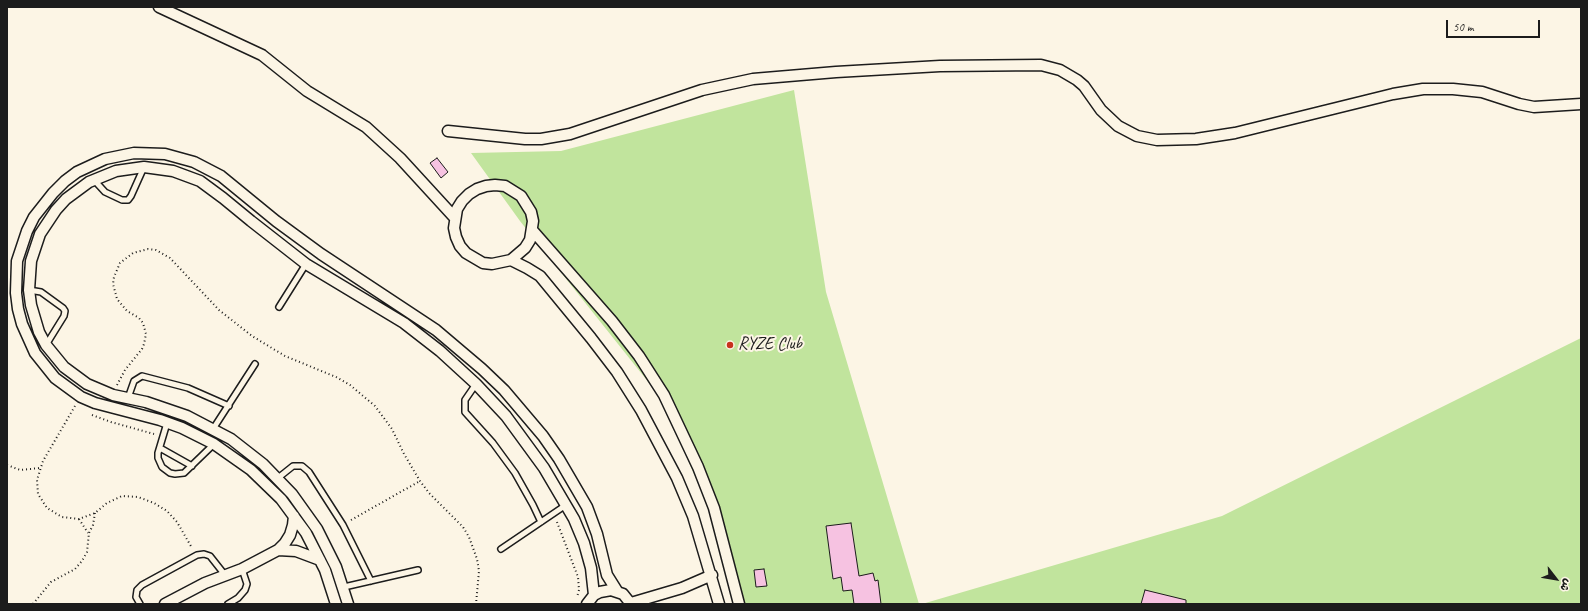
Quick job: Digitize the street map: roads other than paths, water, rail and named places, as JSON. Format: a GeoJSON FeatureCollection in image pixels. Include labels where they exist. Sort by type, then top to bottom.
{"type":"FeatureCollection","features":[{"type":"Feature","properties":{"kind":"street"},"geometry":{"type":"LineString","coordinates":[[159,7],[262,55],[307,91],[366,127],[400,158],[455,218]]}},
{"type":"Feature","properties":{"kind":"street"},"geometry":{"type":"LineString","coordinates":[[448,131],[525,139],[541,139],[570,134],[702,90],[753,79],[836,72],[947,66],[1041,65],[1060,70],[1073,77],[1084,86],[1101,110],[1118,126],[1137,136],[1157,140],[1196,139],[1236,133],[1393,94],[1423,89],[1453,89],[1482,92],[1519,104],[1534,107],[1581,104]]}},
{"type":"Feature","properties":{"kind":"street"},"geometry":{"type":"LineString","coordinates":[[336,604],[330,583],[306,533],[271,489],[251,470],[214,444],[182,428],[81,397],[67,388],[44,366],[28,339],[22,324],[17,301],[17,261],[27,231],[34,217],[53,193],[77,172],[105,159],[134,153],[165,154],[180,157],[208,168],[221,176],[276,221],[321,254],[436,330],[504,390],[543,436],[573,482],[587,507],[597,534],[607,575],[617,591]]}},
{"type":"Feature","properties":{"kind":"street"},"geometry":{"type":"LineString","coordinates":[[348,604],[344,587],[328,547],[306,511],[278,478],[248,451],[213,429],[187,416],[157,405],[114,396],[100,391],[75,376],[59,362],[46,345],[34,319],[29,290],[31,261],[40,234],[47,221],[66,199],[77,190],[94,180],[116,171],[144,167],[173,171],[200,181],[306,264],[404,324],[440,351],[476,384],[520,433],[544,468],[574,519],[588,556],[594,595]]}},
{"type":"Feature","properties":{"kind":"street"},"geometry":{"type":"LineString","coordinates":[[486,186],[505,186],[521,196],[527,203],[532,216],[533,231],[525,248],[511,260],[492,264],[483,263],[466,253],[460,246],[456,237],[455,218],[457,209],[469,194],[486,186]]}},
{"type":"Feature","properties":{"kind":"street"},"geometry":{"type":"LineString","coordinates":[[533,231],[612,321],[639,356],[664,396],[698,467],[714,508],[739,604]]}},
{"type":"Feature","properties":{"kind":"street"},"geometry":{"type":"LineString","coordinates":[[511,260],[540,276],[617,372],[641,410],[660,443],[680,484],[693,516],[712,575],[719,604]]}},
{"type":"Feature","properties":{"kind":"street"},"geometry":{"type":"LineString","coordinates":[[404,324],[411,313]]}},
{"type":"Feature","properties":{"kind":"street"},"geometry":{"type":"LineString","coordinates":[[182,428],[187,416]]}},
{"type":"Feature","properties":{"kind":"street"},"geometry":{"type":"LineString","coordinates":[[165,604],[192,589],[242,569],[278,550],[290,535],[294,516]]}},
{"type":"Feature","properties":{"kind":"street"},"geometry":{"type":"LineString","coordinates":[[278,550],[296,551],[320,560]]}},
{"type":"Feature","properties":{"kind":"street"},"geometry":{"type":"LineString","coordinates":[[587,604],[594,595],[605,590],[617,591],[623,594],[631,604],[682,588],[712,575]]}},
{"type":"Feature","properties":{"kind":"lane"},"geometry":{"type":"LineString","coordinates":[[94,180],[105,192],[122,200],[128,200],[132,196],[144,167]]}},
{"type":"Feature","properties":{"kind":"lane"},"geometry":{"type":"LineString","coordinates":[[279,307],[306,264]]}},
{"type":"Feature","properties":{"kind":"lane"},"geometry":{"type":"LineString","coordinates":[[29,290],[41,292],[63,308],[65,312],[46,345]]}},
{"type":"Feature","properties":{"kind":"lane"},"geometry":{"type":"LineString","coordinates":[[213,429],[255,364]]}},
{"type":"Feature","properties":{"kind":"lane"},"geometry":{"type":"LineString","coordinates":[[128,398],[134,381],[136,378],[142,376],[188,388],[229,406]]}},
{"type":"Feature","properties":{"kind":"lane"},"geometry":{"type":"LineString","coordinates":[[476,384],[465,400],[465,412],[493,443],[511,468],[525,489],[541,522]]}},
{"type":"Feature","properties":{"kind":"lane"},"geometry":{"type":"LineString","coordinates":[[167,423],[158,458],[165,470],[174,474],[184,472],[214,444]]}},
{"type":"Feature","properties":{"kind":"lane"},"geometry":{"type":"LineString","coordinates":[[160,448],[192,466]]}},
{"type":"Feature","properties":{"kind":"lane"},"geometry":{"type":"LineString","coordinates":[[278,478],[293,466],[306,469],[327,498],[343,525],[371,581]]}},
{"type":"Feature","properties":{"kind":"lane"},"geometry":{"type":"LineString","coordinates":[[501,549],[566,505]]}},
{"type":"Feature","properties":{"kind":"lane"},"geometry":{"type":"LineString","coordinates":[[140,604],[136,597],[137,590],[142,585],[197,556],[204,554],[210,556],[225,575]]}},
{"type":"Feature","properties":{"kind":"lane"},"geometry":{"type":"LineString","coordinates":[[228,604],[238,598],[245,590],[247,584],[242,569]]}},
{"type":"Feature","properties":{"kind":"lane"},"geometry":{"type":"LineString","coordinates":[[344,587],[418,570]]}},
{"type":"Feature","properties":{"kind":"place","name":"RYZE Club"},"geometry":{"type":"Point","coordinates":[730,345]}}]}
